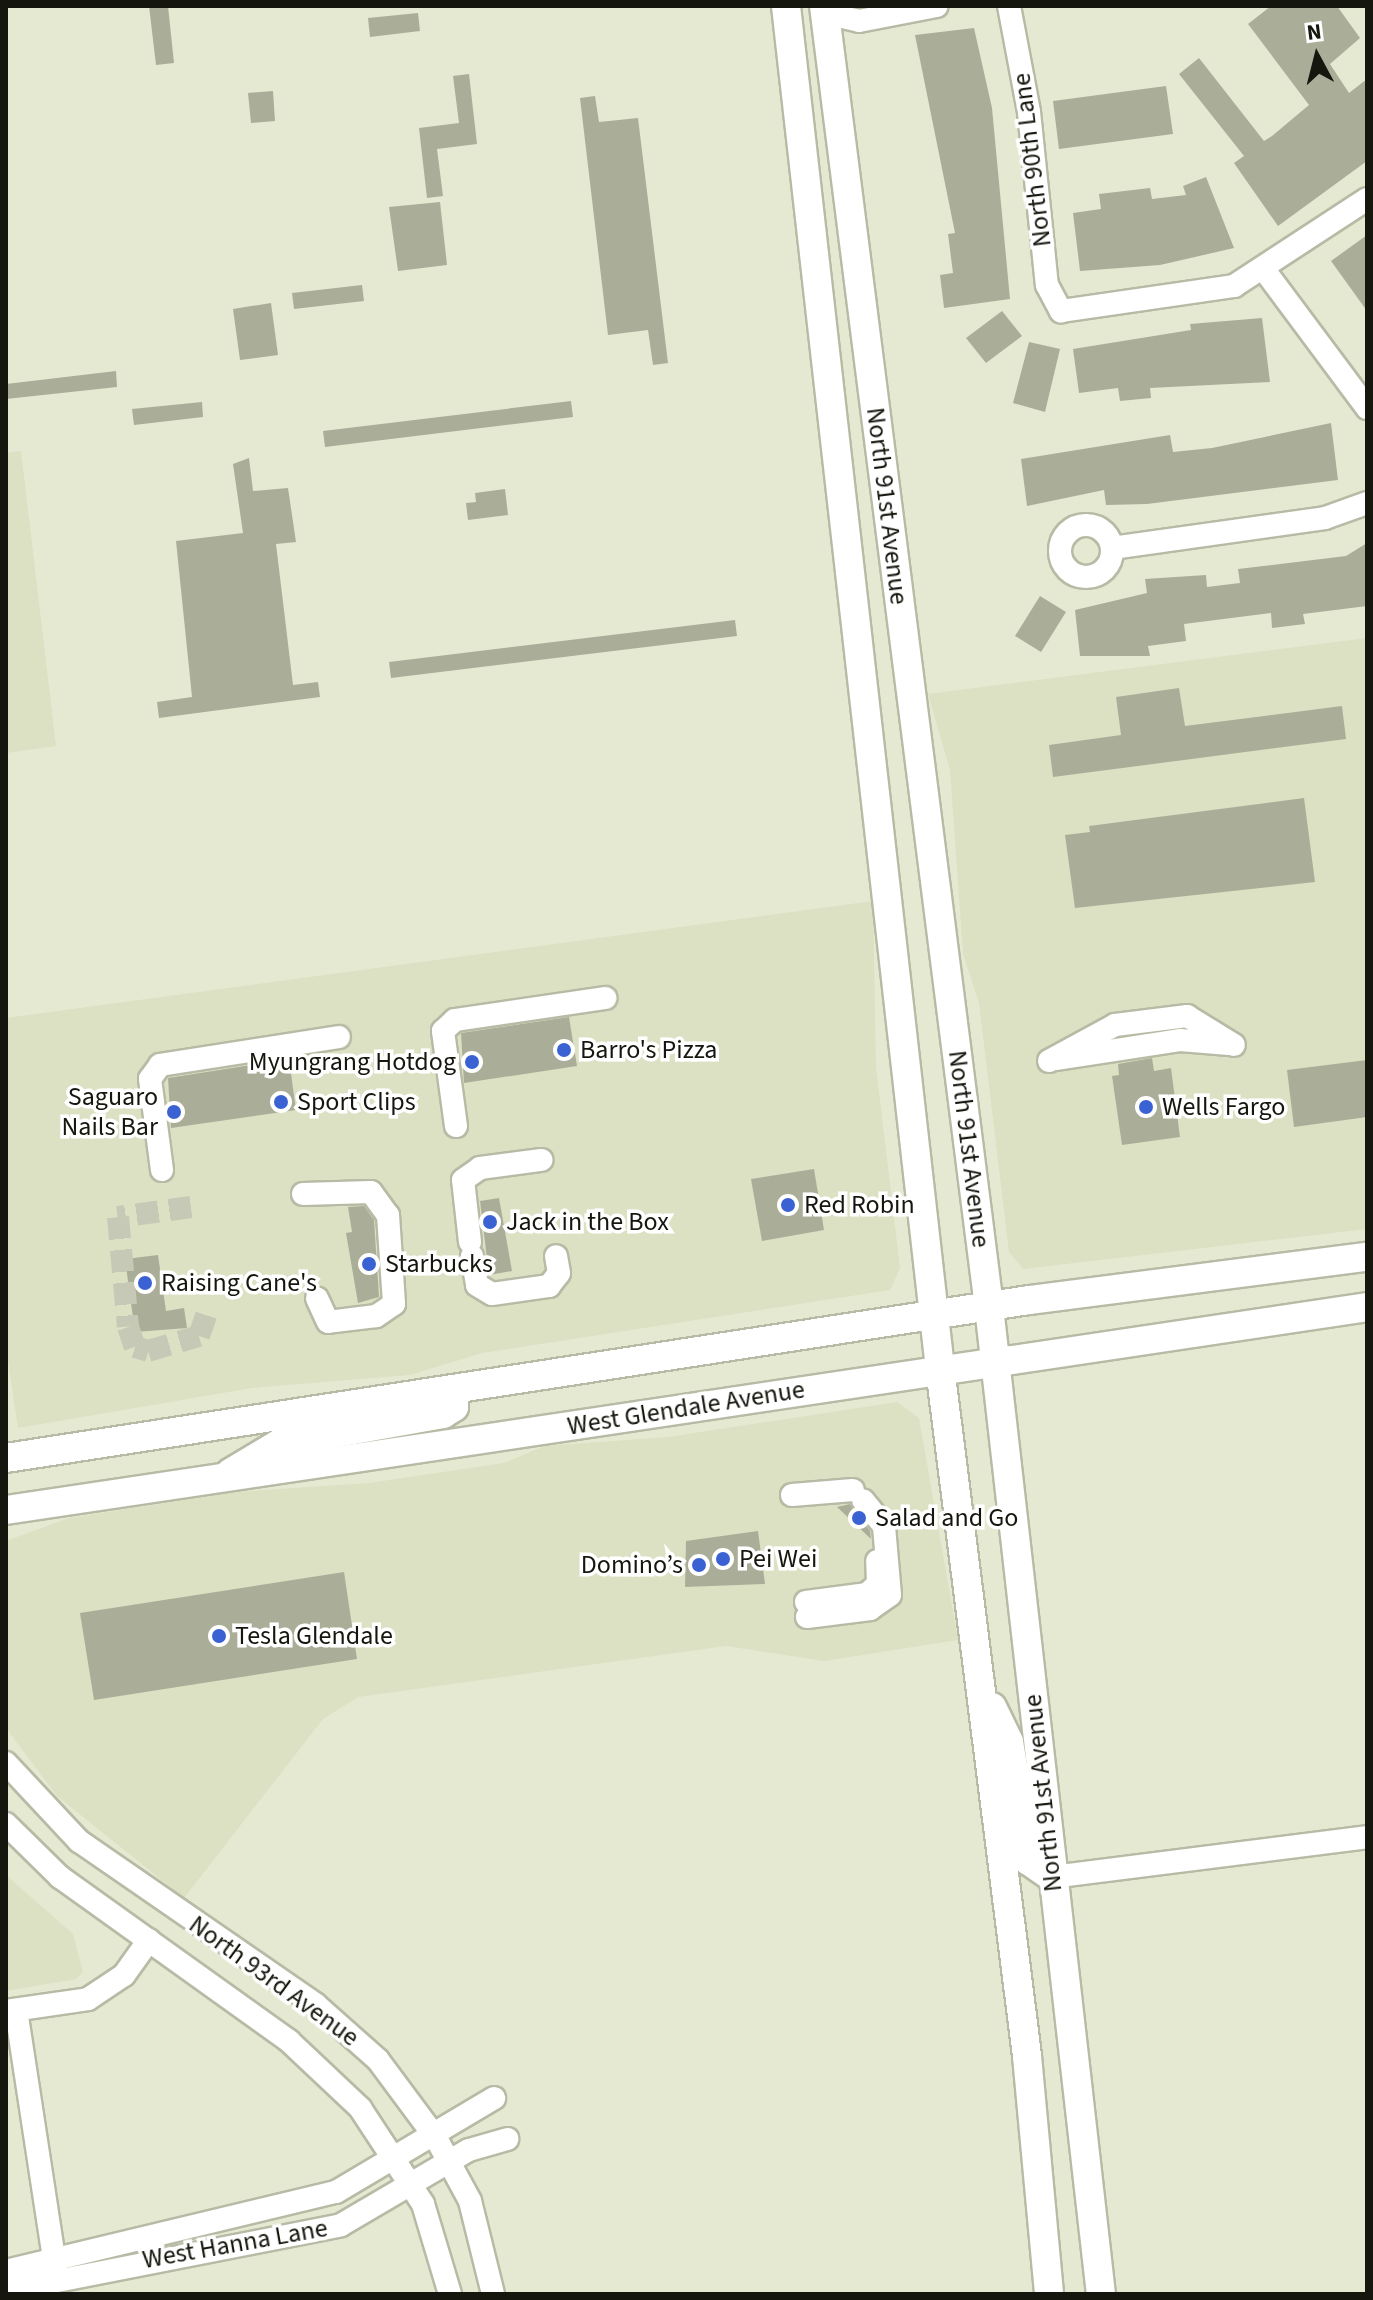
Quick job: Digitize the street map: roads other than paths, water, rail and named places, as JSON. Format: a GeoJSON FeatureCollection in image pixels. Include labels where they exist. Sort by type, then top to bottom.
{"type":"FeatureCollection","features":[{"type":"Feature","properties":{"kind":"main road","name":"North 91st Avenue"},"geometry":{"type":"LineString","coordinates":[[786,6],[874,755],[940,1368],[981,1684],[1051,2286]]}},
{"type":"Feature","properties":{"kind":"main road","name":"North 91st Avenue"},"geometry":{"type":"LineString","coordinates":[[823,8],[989,1307],[1101,2294]]}},
{"type":"Feature","properties":{"kind":"main road"},"geometry":{"type":"LineString","coordinates":[[874,755],[917,751]]}},
{"type":"Feature","properties":{"kind":"main road","name":"West Glendale Avenue"},"geometry":{"type":"LineString","coordinates":[[6,1458],[989,1307],[1367,1257]]}},
{"type":"Feature","properties":{"kind":"main road","name":"West Glendale Avenue"},"geometry":{"type":"LineString","coordinates":[[6,1510],[995,1359],[1367,1307]]}},
{"type":"Feature","properties":{"kind":"main road"},"geometry":{"type":"LineString","coordinates":[[222,1478],[280,1443],[443,1414],[454,1407],[454,1390]]}},
{"type":"Feature","properties":{"kind":"main road"},"geometry":{"type":"LineString","coordinates":[[981,1684],[1009,1742],[1029,1861],[1052,1877]]}},
{"type":"Feature","properties":{"kind":"street"},"geometry":{"type":"LineString","coordinates":[[823,8],[859,21],[937,6]]}},
{"type":"Feature","properties":{"kind":"street","name":"North 90th Lane"},"geometry":{"type":"LineString","coordinates":[[1009,6],[1029,112],[1047,285],[1061,311],[1234,286],[1265,271]]}},
{"type":"Feature","properties":{"kind":"street"},"geometry":{"type":"LineString","coordinates":[[1367,199],[1265,271],[1367,408]]}},
{"type":"Feature","properties":{"kind":"street"},"geometry":{"type":"LineString","coordinates":[[1112,548],[1325,518],[1367,503]]}},
{"type":"Feature","properties":{"kind":"street"},"geometry":{"type":"LineString","coordinates":[[456,1126],[443,1031],[455,1020],[605,998]]}},
{"type":"Feature","properties":{"kind":"street"},"geometry":{"type":"LineString","coordinates":[[1187,1016],[1234,1045],[1180,1040],[1049,1061],[1075,1043],[1148,1020],[1187,1016]]}},
{"type":"Feature","properties":{"kind":"street"},"geometry":{"type":"LineString","coordinates":[[162,1170],[152,1070],[339,1037]]}},
{"type":"Feature","properties":{"kind":"street"},"geometry":{"type":"LineString","coordinates":[[541,1160],[480,1168],[463,1180],[477,1285],[492,1294],[549,1286],[559,1273],[556,1256]]}},
{"type":"Feature","properties":{"kind":"street"},"geometry":{"type":"LineString","coordinates":[[303,1194],[371,1192],[388,1215],[394,1304],[376,1316],[328,1322],[317,1298]]}},
{"type":"Feature","properties":{"kind":"street"},"geometry":{"type":"LineString","coordinates":[[792,1495],[858,1495],[884,1526],[883,1544],[890,1595],[882,1604],[807,1610]]}},
{"type":"Feature","properties":{"kind":"street","name":"North 93rd Avenue"},"geometry":{"type":"LineString","coordinates":[[6,1763],[79,1841],[351,2033],[436,2138],[452,2165],[470,2201],[493,2294]]}},
{"type":"Feature","properties":{"kind":"street","name":"North 93rd Avenue"},"geometry":{"type":"LineString","coordinates":[[6,1824],[60,1877],[329,2076],[398,2160],[414,2187],[450,2294]]}},
{"type":"Feature","properties":{"kind":"street"},"geometry":{"type":"LineString","coordinates":[[1052,1877],[1367,1837]]}},
{"type":"Feature","properties":{"kind":"street"},"geometry":{"type":"LineString","coordinates":[[58,2280],[11,2011],[100,1993],[124,1975],[149,1940]]}},
{"type":"Feature","properties":{"kind":"street","name":"West Hanna Lane"},"geometry":{"type":"LineString","coordinates":[[58,2280],[83,2248],[304,2202],[398,2160],[494,2098]]}},
{"type":"Feature","properties":{"kind":"street","name":"West Hanna Lane"},"geometry":{"type":"LineString","coordinates":[[6,2291],[58,2280],[86,2270],[322,2231],[414,2187],[452,2165],[469,2150],[507,2139]]}},
{"type":"Feature","properties":{"kind":"street","name":"West Hanna Lane"},"geometry":{"type":"LineString","coordinates":[[6,2271],[58,2280]]}},
{"type":"Feature","properties":{"kind":"tunnel"},"geometry":{"type":"LineString","coordinates":[[191,1207],[118,1217],[128,1327],[135,1347],[148,1351],[199,1336],[207,1313]]}},
{"type":"Feature","properties":{"kind":"place","name":"Barro's Pizza"},"geometry":{"type":"Point","coordinates":[564,1050]}},
{"type":"Feature","properties":{"kind":"place","name":"Myungrang Hotdog"},"geometry":{"type":"Point","coordinates":[472,1062]}},
{"type":"Feature","properties":{"kind":"place","name":"Sport Clips"},"geometry":{"type":"Point","coordinates":[281,1102]}},
{"type":"Feature","properties":{"kind":"place","name":"Wells Fargo"},"geometry":{"type":"Point","coordinates":[1146,1107]}},
{"type":"Feature","properties":{"kind":"place","name":"Saguaro Nails Bar"},"geometry":{"type":"Point","coordinates":[174,1112]}},
{"type":"Feature","properties":{"kind":"place","name":"Red Robin"},"geometry":{"type":"Point","coordinates":[788,1205]}},
{"type":"Feature","properties":{"kind":"place","name":"Jack in the Box"},"geometry":{"type":"Point","coordinates":[490,1222]}},
{"type":"Feature","properties":{"kind":"place","name":"Starbucks"},"geometry":{"type":"Point","coordinates":[369,1264]}},
{"type":"Feature","properties":{"kind":"place","name":"Raising Cane's"},"geometry":{"type":"Point","coordinates":[145,1283]}},
{"type":"Feature","properties":{"kind":"place","name":"Salad and Go"},"geometry":{"type":"Point","coordinates":[859,1518]}},
{"type":"Feature","properties":{"kind":"place","name":"Pei Wei"},"geometry":{"type":"Point","coordinates":[723,1559]}},
{"type":"Feature","properties":{"kind":"place","name":"Domino’s"},"geometry":{"type":"Point","coordinates":[699,1565]}},
{"type":"Feature","properties":{"kind":"place","name":"Tesla Glendale"},"geometry":{"type":"Point","coordinates":[219,1636]}}]}
